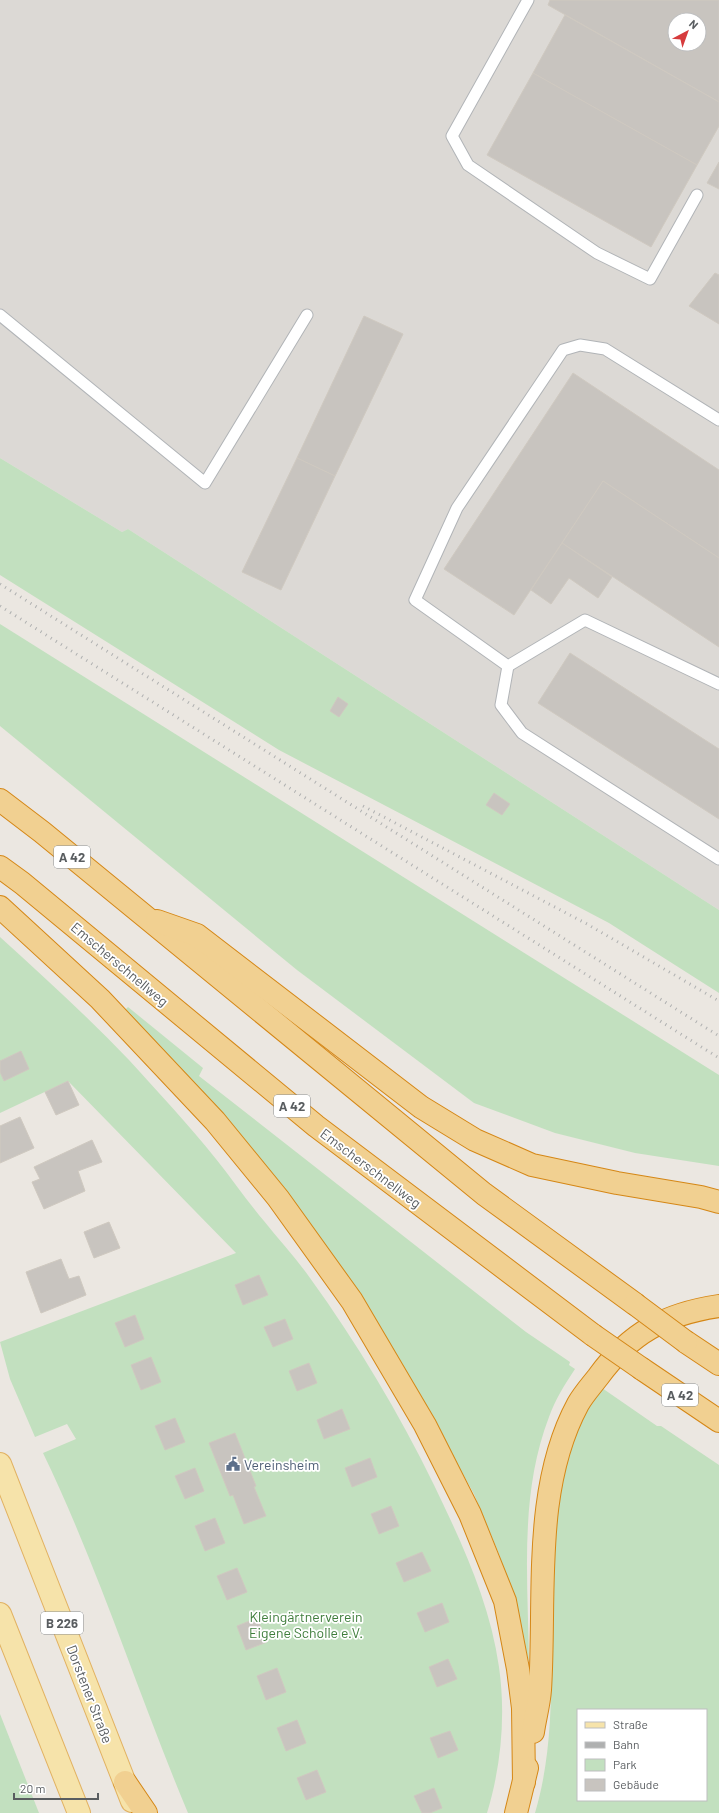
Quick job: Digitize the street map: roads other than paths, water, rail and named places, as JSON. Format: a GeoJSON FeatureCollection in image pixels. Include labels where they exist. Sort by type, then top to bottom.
{"type":"FeatureCollection","features":[{"type":"Feature","properties":{"kind":"highway","name":"A 42"},"geometry":{"type":"LineString","coordinates":[[0,800],[42,832],[484,1194],[686,1342],[719,1364]]}},
{"type":"Feature","properties":{"kind":"highway","name":"Emscherschnellweg"},"geometry":{"type":"LineString","coordinates":[[0,867],[22,883],[316,1126],[593,1335],[719,1421]]}},
{"type":"Feature","properties":{"kind":"highway"},"geometry":{"type":"LineString","coordinates":[[0,907],[100,999],[215,1121],[278,1198],[356,1308],[426,1425],[470,1514],[505,1601],[518,1669],[523,1708],[524,1782]]}},
{"type":"Feature","properties":{"kind":"highway"},"geometry":{"type":"LineString","coordinates":[[143,916],[197,935],[421,1107],[475,1140],[532,1165],[617,1183],[701,1197],[719,1202]]}},
{"type":"Feature","properties":{"kind":"highway"},"geometry":{"type":"LineString","coordinates":[[516,1813],[524,1782],[540,1692],[542,1571],[550,1484],[562,1440],[578,1404],[611,1360],[639,1334],[664,1320],[703,1308],[719,1306]]}},
{"type":"Feature","properties":{"kind":"highway"},"geometry":{"type":"LineString","coordinates":[[125,1782],[146,1813]]}},
{"type":"Feature","properties":{"kind":"main road","name":"Dorstener Straße"},"geometry":{"type":"LineString","coordinates":[[0,1464],[137,1813]]}},
{"type":"Feature","properties":{"kind":"main road"},"geometry":{"type":"LineString","coordinates":[[0,1614],[79,1813]]}},
{"type":"Feature","properties":{"kind":"lane"},"geometry":{"type":"LineString","coordinates":[[528,0],[452,136],[468,165],[597,253],[650,279],[697,196]]}},
{"type":"Feature","properties":{"kind":"lane"},"geometry":{"type":"LineString","coordinates":[[0,315],[205,483],[307,315]]}},
{"type":"Feature","properties":{"kind":"lane"},"geometry":{"type":"LineString","coordinates":[[508,666],[415,600],[457,508],[563,350],[580,345],[605,349],[719,420]]}},
{"type":"Feature","properties":{"kind":"lane"},"geometry":{"type":"LineString","coordinates":[[719,684],[585,620],[508,666],[500,705],[522,733],[719,859]]}},
{"type":"Feature","properties":{"kind":"railway"},"geometry":{"type":"LineString","coordinates":[[0,584],[719,1036]]}},
{"type":"Feature","properties":{"kind":"railway"},"geometry":{"type":"LineString","coordinates":[[0,606],[719,1058]]}},
{"type":"Feature","properties":{"kind":"railway"},"geometry":{"type":"LineString","coordinates":[[363,806],[587,924],[719,1001]]}},
{"type":"Feature","properties":{"kind":"place","name":"Vereinsheim"},"geometry":{"type":"Point","coordinates":[233,1464]}},
{"type":"Feature","properties":{"kind":"park label","name":"Kleingärtnerverein Eigene Scholle e.V."},"geometry":{"type":"Point","coordinates":[306,1624]}}]}
